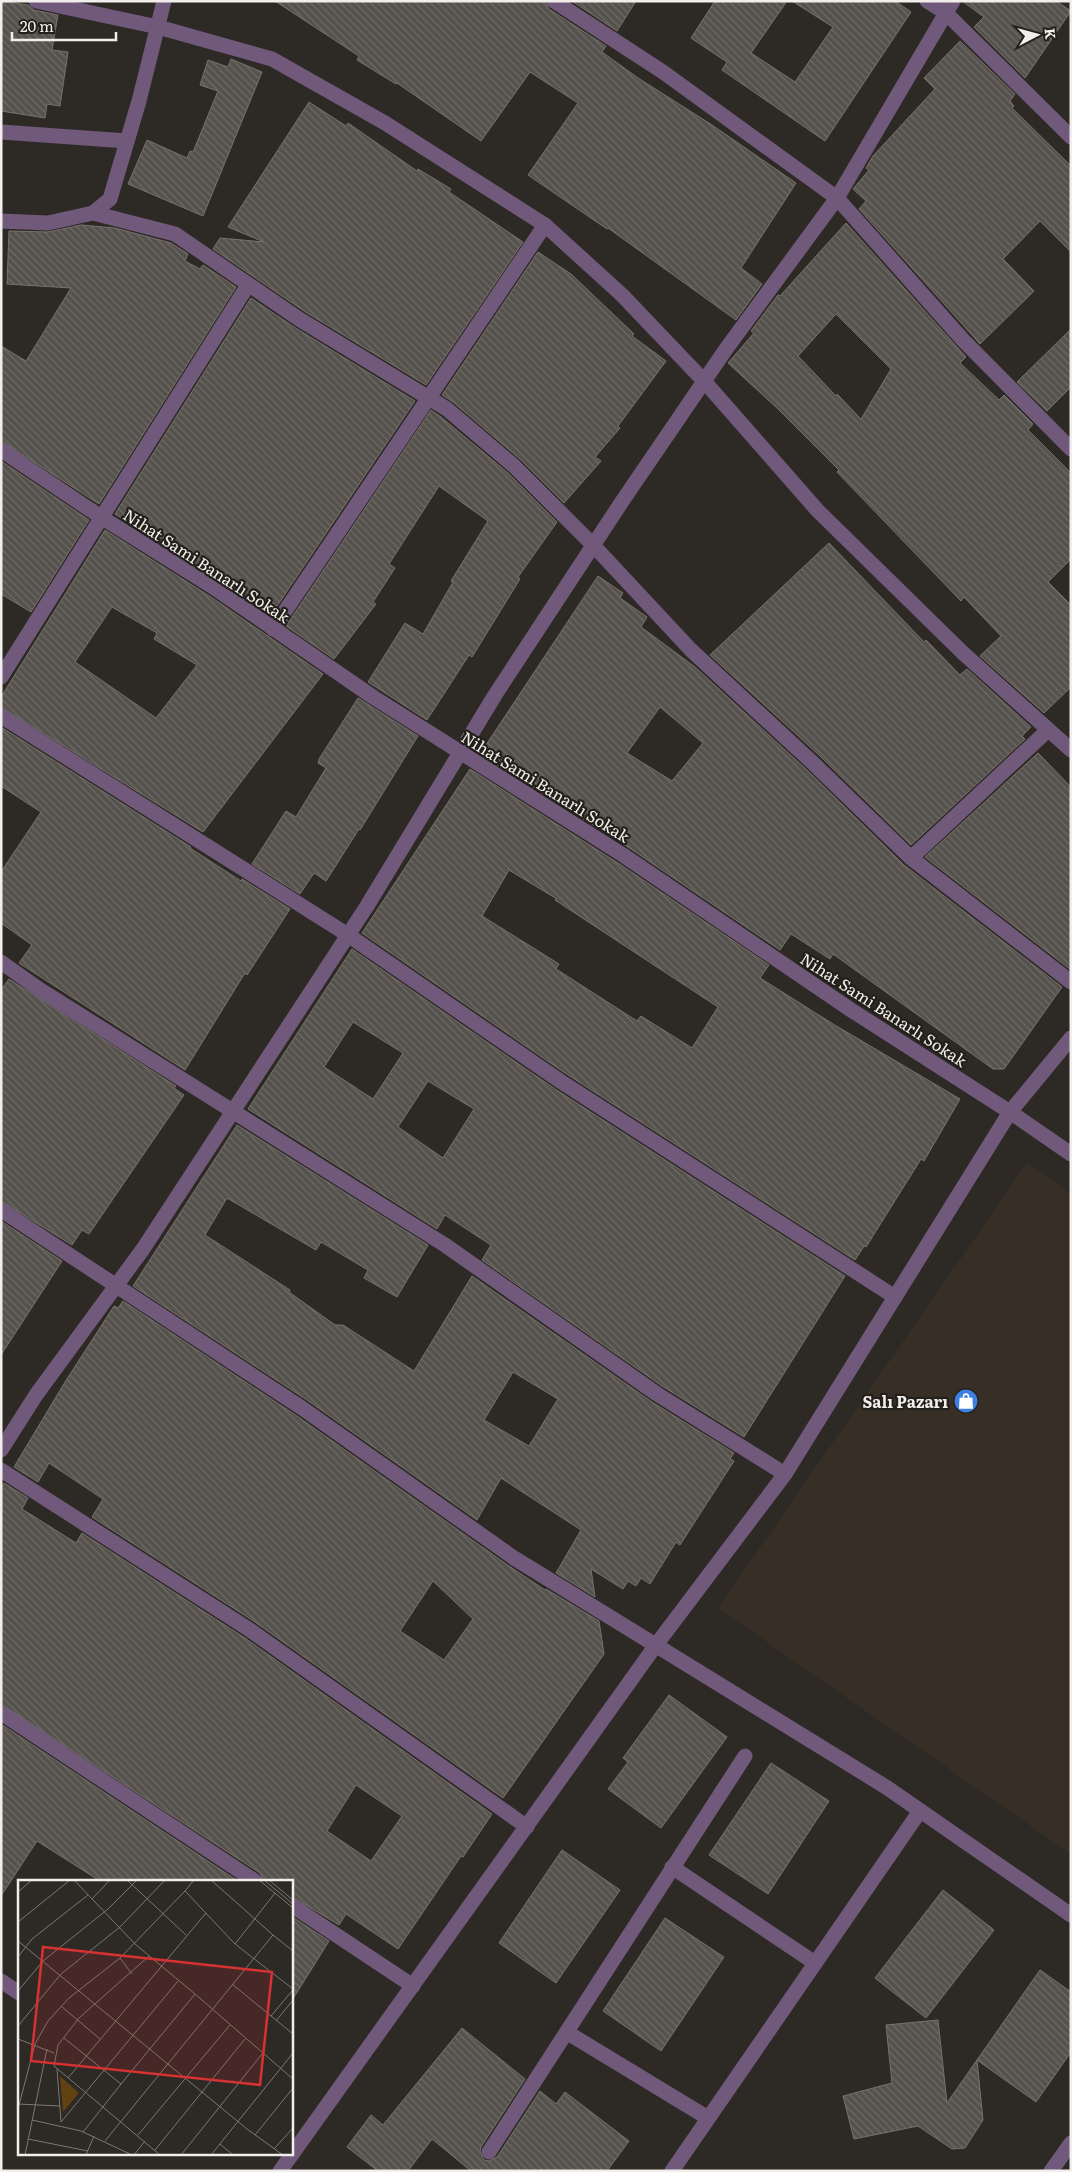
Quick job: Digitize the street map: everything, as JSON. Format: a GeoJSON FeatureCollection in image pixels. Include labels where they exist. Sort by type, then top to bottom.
{"type":"FeatureCollection","features":[{"type":"Feature","properties":{"kind":"street"},"geometry":{"type":"LineString","coordinates":[[36,1],[158,27],[272,59],[386,124],[545,225],[622,295],[704,381],[818,511],[963,653],[1047,731],[1071,750]]}},
{"type":"Feature","properties":{"kind":"street"},"geometry":{"type":"LineString","coordinates":[[93,213],[110,199],[164,1]]}},
{"type":"Feature","properties":{"kind":"street"},"geometry":{"type":"LineString","coordinates":[[554,1],[663,72],[837,198],[963,340],[1071,449]]}},
{"type":"Feature","properties":{"kind":"street"},"geometry":{"type":"LineString","coordinates":[[927,1],[949,7],[1071,137]]}},
{"type":"Feature","properties":{"kind":"street"},"geometry":{"type":"LineString","coordinates":[[1,1450],[36,1394],[143,1249],[348,935],[495,696],[593,545],[704,381],[837,198],[949,7]]}},
{"type":"Feature","properties":{"kind":"street"},"geometry":{"type":"LineString","coordinates":[[1,132],[127,141]]}},
{"type":"Feature","properties":{"kind":"street"},"geometry":{"type":"LineString","coordinates":[[1,221],[48,223],[93,213],[175,234],[299,319],[447,409],[514,466],[593,545],[691,650],[814,764],[911,858],[1071,982]]}},
{"type":"Feature","properties":{"kind":"street"},"geometry":{"type":"LineString","coordinates":[[273,629],[545,225]]}},
{"type":"Feature","properties":{"kind":"street"},"geometry":{"type":"LineString","coordinates":[[1,677],[248,284]]}},
{"type":"Feature","properties":{"kind":"street","name":"Nihat Sami Banarlı Sokak"},"geometry":{"type":"LineString","coordinates":[[1,450],[101,517],[216,589],[373,697],[623,855],[850,1010],[1010,1112],[1071,1154]]}},
{"type":"Feature","properties":{"kind":"street"},"geometry":{"type":"LineString","coordinates":[[1,716],[348,935],[560,1081],[894,1297]]}},
{"type":"Feature","properties":{"kind":"street"},"geometry":{"type":"LineString","coordinates":[[911,858],[1047,731]]}},
{"type":"Feature","properties":{"kind":"street"},"geometry":{"type":"LineString","coordinates":[[1,962],[39,989],[445,1244],[657,1394],[785,1474]]}},
{"type":"Feature","properties":{"kind":"street"},"geometry":{"type":"LineString","coordinates":[[292,2147],[413,1986],[656,1645],[785,1474],[1010,1112],[1071,1038]]}},
{"type":"Feature","properties":{"kind":"street"},"geometry":{"type":"LineString","coordinates":[[1,1210],[302,1408],[514,1558],[886,1787],[1071,1915]]}},
{"type":"Feature","properties":{"kind":"street"},"geometry":{"type":"LineString","coordinates":[[1,1470],[250,1630],[527,1827]]}},
{"type":"Feature","properties":{"kind":"street"},"geometry":{"type":"LineString","coordinates":[[1,1713],[253,1880]]}},
{"type":"Feature","properties":{"kind":"street"},"geometry":{"type":"LineString","coordinates":[[489,2152],[568,2033],[672,1867],[745,1756]]}},
{"type":"Feature","properties":{"kind":"street"},"geometry":{"type":"LineString","coordinates":[[672,2171],[920,1811]]}},
{"type":"Feature","properties":{"kind":"street"},"geometry":{"type":"LineString","coordinates":[[672,1867],[815,1963]]}},
{"type":"Feature","properties":{"kind":"street"},"geometry":{"type":"LineString","coordinates":[[292,1906],[413,1986]]}},
{"type":"Feature","properties":{"kind":"street"},"geometry":{"type":"LineString","coordinates":[[1,1981],[18,1992]]}},
{"type":"Feature","properties":{"kind":"street"},"geometry":{"type":"LineString","coordinates":[[568,2033],[708,2118]]}},
{"type":"Feature","properties":{"kind":"street"},"geometry":{"type":"LineString","coordinates":[[1051,2171],[1071,2143]]}},
{"type":"Feature","properties":{"kind":"street"},"geometry":{"type":"LineString","coordinates":[[280,2171],[286,2155]]}},
{"type":"Feature","properties":{"kind":"shaded area","name":"Salı Pazarı"},"geometry":{"type":"Polygon","coordinates":[[[1027,1163],[1071,1194],[1071,1854],[718,1608],[1027,1163]]]}},
{"type":"Feature","properties":{"kind":"building"},"geometry":{"type":"Polygon","coordinates":[[[1,1],[28,5],[34,10],[58,15],[52,50],[68,52],[60,106],[47,104],[45,118],[1,111],[1,1]]]}},
{"type":"Feature","properties":{"kind":"building"},"geometry":{"type":"Polygon","coordinates":[[[275,1],[545,1],[549,9],[606,46],[602,52],[796,183],[741,268],[762,284],[736,320],[608,228],[528,175],[578,103],[530,72],[481,141],[397,83],[357,60],[359,56],[275,1]]]}},
{"type":"Feature","properties":{"kind":"building"},"geometry":{"type":"Polygon","coordinates":[[[572,1],[636,1],[617,31],[572,1]]]}},
{"type":"Feature","properties":{"kind":"building"},"geometry":{"type":"Polygon","coordinates":[[[715,1],[787,1],[751,53],[795,82],[833,27],[792,1],[895,1],[911,12],[825,141],[722,70],[727,62],[691,38],[715,1]]]}},
{"type":"Feature","properties":{"kind":"building"},"geometry":{"type":"Polygon","coordinates":[[[962,1],[1056,1],[1071,11],[1025,78],[974,27],[984,17],[962,1]]]}},
{"type":"Feature","properties":{"kind":"building"},"geometry":{"type":"Polygon","coordinates":[[[960,41],[1015,94],[1010,101],[1014,106],[1012,108],[1071,166],[1071,252],[1040,221],[1003,259],[1034,291],[980,344],[859,209],[866,201],[853,189],[869,170],[866,168],[873,156],[935,89],[924,78],[960,41]]]}},
{"type":"Feature","properties":{"kind":"building"},"geometry":{"type":"Polygon","coordinates":[[[231,59],[262,72],[203,216],[128,184],[147,140],[187,158],[190,151],[193,152],[218,91],[200,85],[208,60],[228,67],[231,59]]]}},
{"type":"Feature","properties":{"kind":"building"},"geometry":{"type":"Polygon","coordinates":[[[309,102],[346,126],[348,123],[417,171],[418,169],[451,189],[449,192],[523,242],[426,385],[304,311],[213,249],[220,238],[264,242],[228,227],[309,102]]]}},
{"type":"Feature","properties":{"kind":"building"},"geometry":{"type":"Polygon","coordinates":[[[846,223],[966,357],[960,363],[999,400],[1004,395],[1033,424],[1028,430],[1071,473],[1071,559],[1048,582],[1071,605],[1071,687],[1044,713],[980,656],[1001,636],[964,597],[961,601],[837,472],[839,470],[778,409],[728,363],[754,333],[751,331],[778,295],[780,296],[846,223]],[[836,314],[798,356],[861,419],[891,369],[836,314]]]}},
{"type":"Feature","properties":{"kind":"building"},"geometry":{"type":"Polygon","coordinates":[[[81,225],[115,228],[171,243],[188,254],[185,261],[200,269],[203,265],[236,287],[99,504],[1,441],[1,346],[26,361],[71,288],[7,284],[9,231],[48,232],[81,225]]]}},
{"type":"Feature","properties":{"kind":"building"},"geometry":{"type":"Polygon","coordinates":[[[538,252],[571,274],[634,334],[632,336],[666,361],[618,426],[620,428],[595,457],[601,461],[564,503],[520,459],[453,402],[442,395],[538,252]]]}},
{"type":"Feature","properties":{"kind":"building"},"geometry":{"type":"Polygon","coordinates":[[[251,298],[294,327],[415,401],[271,615],[115,514],[251,298]]]}},
{"type":"Feature","properties":{"kind":"building"},"geometry":{"type":"Polygon","coordinates":[[[1071,329],[1071,387],[1047,411],[1017,382],[1071,329]]]}},
{"type":"Feature","properties":{"kind":"building"},"geometry":{"type":"Polygon","coordinates":[[[431,410],[508,473],[557,522],[518,577],[520,579],[472,657],[469,655],[427,720],[368,682],[405,623],[423,634],[453,582],[451,581],[488,521],[439,486],[389,564],[395,568],[373,602],[376,604],[334,659],[286,626],[431,410]]]}},
{"type":"Feature","properties":{"kind":"building"},"geometry":{"type":"Polygon","coordinates":[[[1,461],[89,520],[31,612],[1,594],[1,461]]]}},
{"type":"Feature","properties":{"kind":"building"},"geometry":{"type":"Polygon","coordinates":[[[105,530],[211,597],[323,674],[203,832],[1,707],[1,697],[105,530]],[[112,607],[75,662],[156,718],[197,665],[154,639],[157,633],[112,607]]]}},
{"type":"Feature","properties":{"kind":"building"},"geometry":{"type":"Polygon","coordinates":[[[829,543],[924,642],[926,640],[960,675],[967,669],[1031,727],[1022,736],[1025,739],[911,845],[821,757],[710,655],[829,543]]]}},
{"type":"Feature","properties":{"kind":"building"},"geometry":{"type":"Polygon","coordinates":[[[598,576],[623,593],[620,598],[647,617],[641,627],[695,667],[808,771],[904,865],[1062,987],[1004,1069],[993,1069],[833,954],[830,959],[791,934],[780,950],[628,847],[480,754],[598,576]],[[660,707],[627,753],[672,781],[703,743],[660,707]]]}},
{"type":"Feature","properties":{"kind":"building"},"geometry":{"type":"Polygon","coordinates":[[[358,698],[418,736],[326,881],[314,873],[300,894],[252,864],[286,811],[296,817],[326,768],[318,763],[319,759],[358,698]]]}},
{"type":"Feature","properties":{"kind":"building"},"geometry":{"type":"Polygon","coordinates":[[[1,727],[191,847],[241,881],[242,879],[290,909],[247,975],[245,973],[185,1070],[19,963],[32,945],[1,923],[1,872],[41,812],[1,786],[1,727]]]}},
{"type":"Feature","properties":{"kind":"building"},"geometry":{"type":"Polygon","coordinates":[[[1038,753],[1071,787],[1071,970],[925,857],[1038,753]]]}},
{"type":"Feature","properties":{"kind":"building"},"geometry":{"type":"Polygon","coordinates":[[[470,769],[618,863],[769,965],[760,978],[833,1024],[960,1099],[924,1161],[921,1159],[866,1247],[864,1246],[855,1260],[565,1073],[362,933],[470,769]],[[509,870],[482,916],[559,964],[556,969],[637,1021],[641,1016],[692,1048],[718,1007],[555,900],[557,899],[509,870]]]}},
{"type":"Feature","properties":{"kind":"building"},"geometry":{"type":"Polygon","coordinates":[[[352,949],[555,1089],[845,1276],[744,1437],[662,1386],[482,1260],[491,1245],[445,1215],[437,1229],[248,1109],[352,949]],[[353,1022],[324,1067],[373,1099],[403,1053],[353,1022]],[[428,1081],[398,1127],[443,1158],[474,1109],[428,1081]]]}},
{"type":"Feature","properties":{"kind":"building"},"geometry":{"type":"Polygon","coordinates":[[[9,979],[176,1086],[174,1088],[184,1095],[89,1234],[82,1230],[72,1245],[1,1201],[1,990],[9,979]]]}},
{"type":"Feature","properties":{"kind":"building"},"geometry":{"type":"Polygon","coordinates":[[[237,1125],[428,1245],[397,1297],[364,1278],[368,1270],[321,1242],[316,1250],[227,1198],[205,1235],[290,1290],[289,1292],[335,1325],[343,1325],[414,1371],[472,1276],[652,1402],[734,1453],[730,1459],[734,1461],[680,1545],[676,1542],[650,1584],[641,1578],[636,1586],[628,1581],[623,1589],[591,1569],[595,1597],[556,1573],[581,1530],[501,1478],[477,1520],[307,1400],[133,1286],[237,1125]],[[513,1372],[484,1420],[529,1446],[558,1399],[513,1372]]]}},
{"type":"Feature","properties":{"kind":"building"},"geometry":{"type":"Polygon","coordinates":[[[1,1221],[62,1261],[1,1355],[1,1221]]]}},
{"type":"Feature","properties":{"kind":"building"},"geometry":{"type":"Polygon","coordinates":[[[123,1301],[297,1416],[509,1566],[545,1590],[599,1621],[604,1654],[503,1798],[255,1622],[92,1517],[103,1499],[49,1463],[38,1482],[14,1467],[65,1382],[114,1306],[118,1308],[123,1301]],[[433,1581],[400,1631],[444,1660],[473,1619],[433,1581]]]}},
{"type":"Feature","properties":{"kind":"building"},"geometry":{"type":"Polygon","coordinates":[[[4,1483],[28,1498],[22,1509],[76,1543],[82,1533],[245,1638],[492,1814],[398,1949],[346,1914],[339,1925],[292,1897],[292,1880],[264,1880],[260,1873],[1,1704],[1,1489],[4,1483]],[[356,1785],[327,1831],[371,1861],[402,1816],[356,1785]]]}},
{"type":"Feature","properties":{"kind":"building"},"geometry":{"type":"Polygon","coordinates":[[[669,1695],[727,1737],[661,1828],[608,1789],[628,1762],[623,1758],[669,1695]]]}},
{"type":"Feature","properties":{"kind":"building"},"geometry":{"type":"Polygon","coordinates":[[[1,1724],[236,1880],[98,1880],[37,1841],[1,1896],[1,1724]]]}},
{"type":"Feature","properties":{"kind":"building"},"geometry":{"type":"Polygon","coordinates":[[[771,1763],[829,1801],[768,1894],[709,1855],[771,1763]]]}},
{"type":"Feature","properties":{"kind":"building"},"geometry":{"type":"Polygon","coordinates":[[[562,1850],[620,1890],[556,1983],[499,1943],[562,1850]]]}},
{"type":"Feature","properties":{"kind":"building"},"geometry":{"type":"Polygon","coordinates":[[[943,1890],[994,1930],[926,2018],[875,1978],[943,1890]]]}},
{"type":"Feature","properties":{"kind":"building"},"geometry":{"type":"Polygon","coordinates":[[[292,1917],[329,1941],[292,2000],[292,1917]]]}},
{"type":"Feature","properties":{"kind":"building"},"geometry":{"type":"Polygon","coordinates":[[[665,1918],[724,1957],[661,2051],[603,2011],[665,1918]]]}},
{"type":"Feature","properties":{"kind":"building"},"geometry":{"type":"Polygon","coordinates":[[[1040,1970],[1071,1992],[1071,2052],[1036,2102],[977,2060],[1040,1970]]]}},
{"type":"Feature","properties":{"kind":"building"},"geometry":{"type":"Polygon","coordinates":[[[938,2020],[947,2103],[977,2060],[983,2120],[965,2148],[952,2149],[918,2126],[854,2139],[843,2096],[892,2083],[886,2025],[938,2020]]]}},
{"type":"Feature","properties":{"kind":"building"},"geometry":{"type":"Polygon","coordinates":[[[462,2028],[525,2079],[481,2147],[480,2152],[484,2160],[489,2161],[497,2157],[540,2091],[556,2104],[565,2092],[629,2141],[607,2171],[471,2171],[432,2139],[408,2171],[378,2171],[347,2147],[371,2115],[383,2125],[462,2028]]]}},
{"type":"Feature","properties":{"kind":"place","name":"Salı Pazarı"},"geometry":{"type":"Point","coordinates":[966,1401]}}]}
